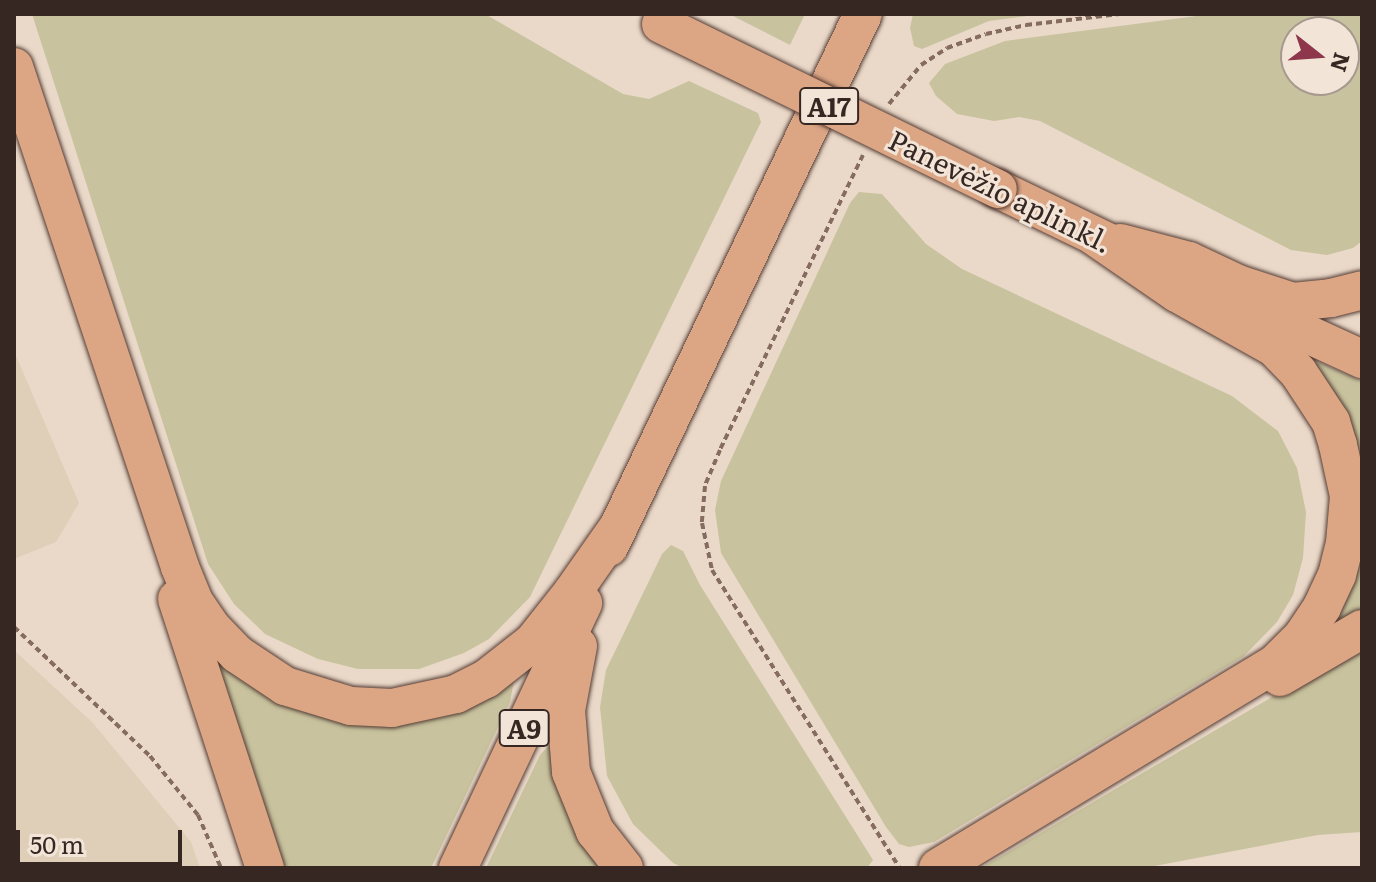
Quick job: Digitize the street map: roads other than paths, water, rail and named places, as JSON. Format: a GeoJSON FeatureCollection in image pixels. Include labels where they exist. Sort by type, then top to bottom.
{"type":"FeatureCollection","features":[{"type":"Feature","properties":{"kind":"highway","name":"A9"},"geometry":{"type":"LineString","coordinates":[[458,868],[863,14]]}},
{"type":"Feature","properties":{"kind":"highway","name":"Panevėžio aplinkl."},"geometry":{"type":"LineString","coordinates":[[652,19],[1094,236],[1362,359]]}},
{"type":"Feature","properties":{"kind":"highway"},"geometry":{"type":"LineString","coordinates":[[14,67],[180,567],[193,600],[212,628],[237,654],[285,686],[351,706],[392,708],[456,694],[486,679],[533,642],[619,526]]}},
{"type":"Feature","properties":{"kind":"highway"},"geometry":{"type":"LineString","coordinates":[[14,106],[265,868]]}},
{"type":"Feature","properties":{"kind":"highway"},"geometry":{"type":"LineString","coordinates":[[1094,236],[1189,261],[1238,284],[1293,302],[1331,298],[1362,290]]}},
{"type":"Feature","properties":{"kind":"highway"},"geometry":{"type":"LineString","coordinates":[[938,868],[1275,664],[1302,637],[1322,607],[1337,575],[1345,543],[1349,496],[1338,445],[1331,422],[1298,372],[1275,348],[1177,293],[1094,236]]}},
{"type":"Feature","properties":{"kind":"highway"},"geometry":{"type":"LineString","coordinates":[[589,588],[566,710],[567,741],[581,803],[595,831],[624,868]]}},
{"type":"Feature","properties":{"kind":"highway"},"geometry":{"type":"LineString","coordinates":[[958,868],[1362,629]]}}]}
